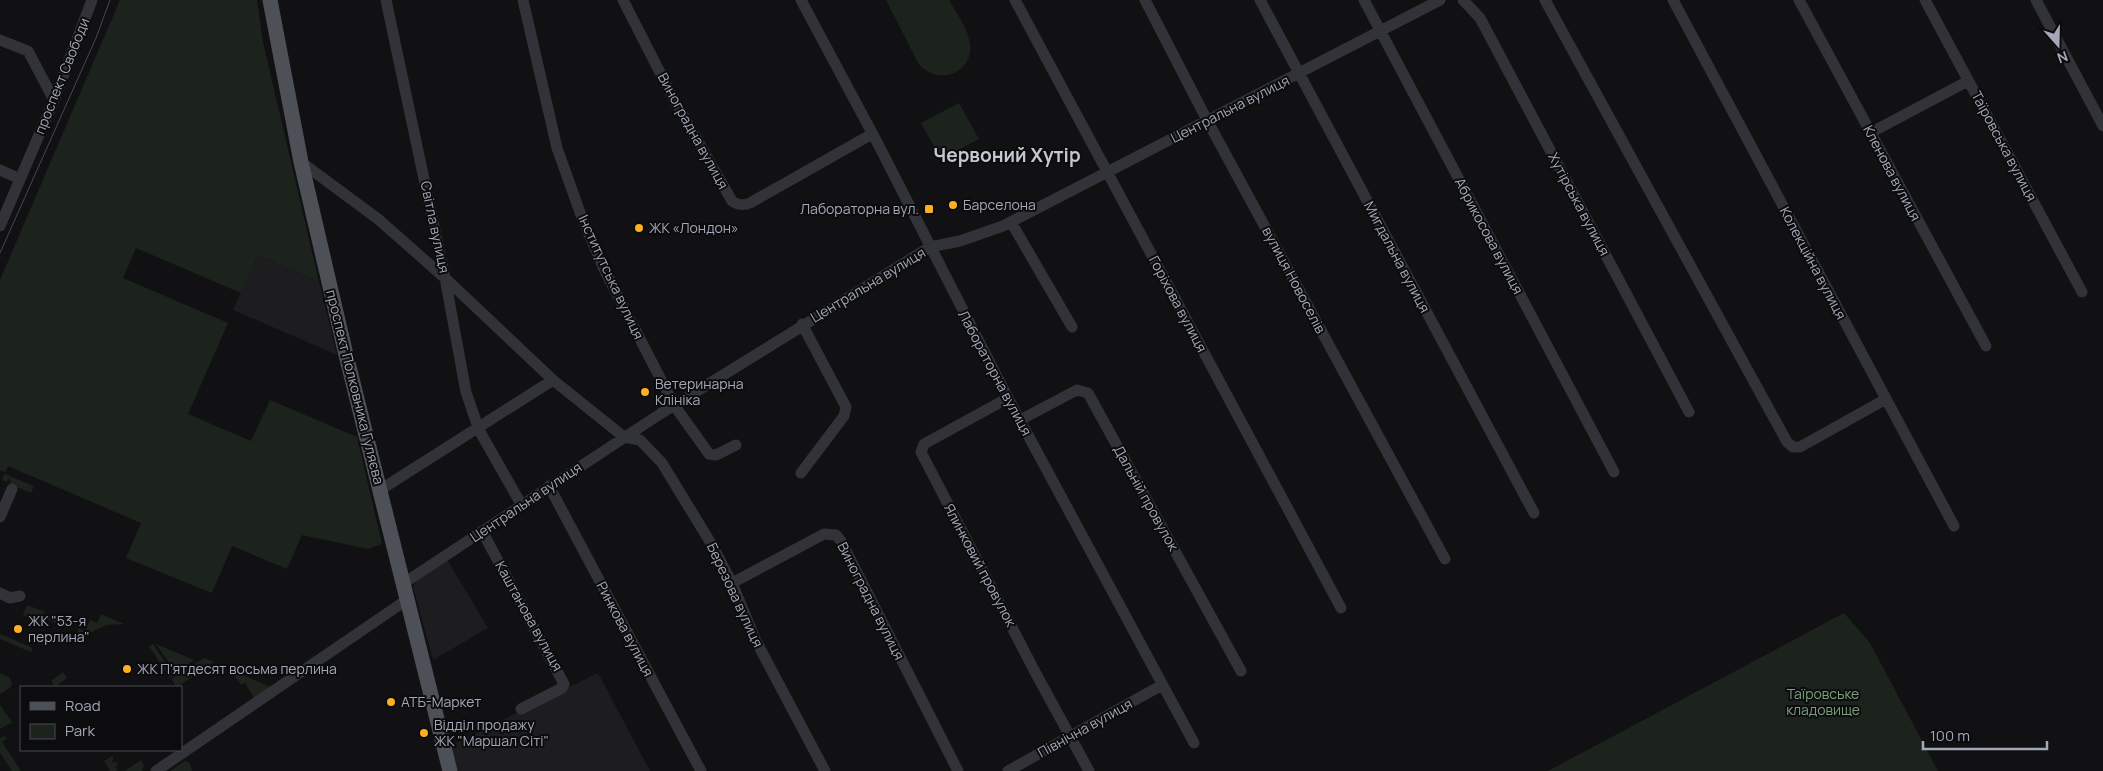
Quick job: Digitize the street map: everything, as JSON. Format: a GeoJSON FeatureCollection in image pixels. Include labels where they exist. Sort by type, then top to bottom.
{"type":"FeatureCollection","features":[{"type":"Feature","properties":{"kind":"main road","name":"проспект Полковника Гуляєва"},"geometry":{"type":"LineString","coordinates":[[270,0],[301,162],[450,771]]}},
{"type":"Feature","properties":{"kind":"street","name":"проспект Свободи"},"geometry":{"type":"LineString","coordinates":[[0,226],[54,100],[92,0]]}},
{"type":"Feature","properties":{"kind":"street","name":"Світла вулиця"},"geometry":{"type":"LineString","coordinates":[[386,0],[445,278],[553,380],[624,437]]}},
{"type":"Feature","properties":{"kind":"street","name":"Інститутська вулиця"},"geometry":{"type":"LineString","coordinates":[[523,0],[557,148],[582,218],[605,271],[674,405],[709,454],[716,455],[736,445]]}},
{"type":"Feature","properties":{"kind":"street","name":"Виноградна вулиця"},"geometry":{"type":"LineString","coordinates":[[623,0],[672,96],[732,200],[736,203],[746,205],[750,203],[872,134]]}},
{"type":"Feature","properties":{"kind":"street","name":"Лабораторна вулиця"},"geometry":{"type":"LineString","coordinates":[[801,0],[1008,398],[1194,743]]}},
{"type":"Feature","properties":{"kind":"street","name":"Горіхова вулиця"},"geometry":{"type":"LineString","coordinates":[[1016,0],[1341,608]]}},
{"type":"Feature","properties":{"kind":"street","name":"вулиця Новоселів"},"geometry":{"type":"LineString","coordinates":[[1146,0],[1207,120],[1445,559]]}},
{"type":"Feature","properties":{"kind":"street","name":"Мигдальна вулиця"},"geometry":{"type":"LineString","coordinates":[[1260,0],[1534,513]]}},
{"type":"Feature","properties":{"kind":"street","name":"Абрикосова вулиця"},"geometry":{"type":"LineString","coordinates":[[1364,0],[1614,472]]}},
{"type":"Feature","properties":{"kind":"street","name":"Центральна вулиця"},"geometry":{"type":"LineString","coordinates":[[404,583],[521,504],[674,405],[802,324],[930,247],[960,241],[1011,222],[1440,0]]}},
{"type":"Feature","properties":{"kind":"street","name":"Хутірська вулиця"},"geometry":{"type":"LineString","coordinates":[[1463,0],[1480,18],[1689,412]]}},
{"type":"Feature","properties":{"kind":"street"},"geometry":{"type":"LineString","coordinates":[[1545,0],[1787,442],[1793,447],[1800,447],[1886,399]]}},
{"type":"Feature","properties":{"kind":"street","name":"Колекційна вулиця"},"geometry":{"type":"LineString","coordinates":[[1673,0],[1954,526]]}},
{"type":"Feature","properties":{"kind":"street","name":"Кленова вулиця"},"geometry":{"type":"LineString","coordinates":[[1799,0],[1986,346]]}},
{"type":"Feature","properties":{"kind":"street","name":"Таїровська вулиця"},"geometry":{"type":"LineString","coordinates":[[1925,0],[2082,292]]}},
{"type":"Feature","properties":{"kind":"street"},"geometry":{"type":"LineString","coordinates":[[2036,0],[2103,126]]}},
{"type":"Feature","properties":{"kind":"street"},"geometry":{"type":"LineString","coordinates":[[0,40],[28,52],[54,100]]}},
{"type":"Feature","properties":{"kind":"street"},"geometry":{"type":"LineString","coordinates":[[1870,133],[1968,81]]}},
{"type":"Feature","properties":{"kind":"street"},"geometry":{"type":"LineString","coordinates":[[301,162],[378,219],[445,278],[466,392],[478,428],[521,504]]}},
{"type":"Feature","properties":{"kind":"street"},"geometry":{"type":"LineString","coordinates":[[0,170],[20,179]]}},
{"type":"Feature","properties":{"kind":"street"},"geometry":{"type":"LineString","coordinates":[[1011,222],[1072,328]]}},
{"type":"Feature","properties":{"kind":"street"},"geometry":{"type":"LineString","coordinates":[[801,473],[844,416],[846,407],[802,324]]}},
{"type":"Feature","properties":{"kind":"street"},"geometry":{"type":"LineString","coordinates":[[380,490],[553,380]]}},
{"type":"Feature","properties":{"kind":"street","name":"Дальній провулок"},"geometry":{"type":"LineString","coordinates":[[1020,420],[1077,390],[1088,393],[1241,671]]}},
{"type":"Feature","properties":{"kind":"street","name":"Ялинковий провулок"},"geometry":{"type":"LineString","coordinates":[[1008,398],[924,444],[921,452],[1034,670],[1072,736],[1089,771]]}},
{"type":"Feature","properties":{"kind":"street","name":"Березова вулиця"},"geometry":{"type":"LineString","coordinates":[[624,437],[640,440],[662,463],[698,520],[732,583],[756,641],[825,771]]}},
{"type":"Feature","properties":{"kind":"street","name":"Ринкова вулиця"},"geometry":{"type":"LineString","coordinates":[[549,486],[701,771]]}},
{"type":"Feature","properties":{"kind":"street"},"geometry":{"type":"LineString","coordinates":[[0,518],[12,489]]}},
{"type":"Feature","properties":{"kind":"street","name":"Каштанова вулиця"},"geometry":{"type":"LineString","coordinates":[[482,531],[564,684],[562,688],[520,709]]}},
{"type":"Feature","properties":{"kind":"street","name":"Виноградна вулиця"},"geometry":{"type":"LineString","coordinates":[[732,583],[824,534],[836,535],[841,541],[958,771]]}},
{"type":"Feature","properties":{"kind":"street"},"geometry":{"type":"LineString","coordinates":[[0,594],[10,598],[20,596]]}},
{"type":"Feature","properties":{"kind":"street"},"geometry":{"type":"LineString","coordinates":[[156,771],[408,599]]}},
{"type":"Feature","properties":{"kind":"street","name":"Північна вулиця"},"geometry":{"type":"LineString","coordinates":[[1008,771],[1162,685]]}},
{"type":"Feature","properties":{"kind":"shaded area"},"geometry":{"type":"Polygon","coordinates":[[[258,255],[319,282],[337,355],[233,310],[258,255]]]}},
{"type":"Feature","properties":{"kind":"shaded area"},"geometry":{"type":"Polygon","coordinates":[[[445,556],[488,628],[433,660],[413,587],[419,577],[445,556]]]}},
{"type":"Feature","properties":{"kind":"shaded area"},"geometry":{"type":"Polygon","coordinates":[[[598,673],[650,771],[458,771],[450,743],[456,743],[598,673]]]}},
{"type":"Feature","properties":{"kind":"green space"},"geometry":{"type":"Polygon","coordinates":[[[120,0],[257,0],[263,42],[319,282],[258,255],[241,293],[136,248],[123,278],[228,323],[188,414],[251,441],[270,400],[357,437],[382,544],[368,549],[302,535],[287,569],[232,546],[212,593],[126,558],[141,523],[8,466],[5,472],[0,470],[0,280],[120,0]]]}},
{"type":"Feature","properties":{"kind":"green space"},"geometry":{"type":"Polygon","coordinates":[[[886,0],[949,0],[969,39],[969,56],[965,65],[959,71],[941,75],[932,74],[924,69],[917,61],[886,0]]]}},
{"type":"Feature","properties":{"kind":"green space"},"geometry":{"type":"Polygon","coordinates":[[[959,103],[979,139],[941,159],[921,123],[959,103]]]}},
{"type":"Feature","properties":{"kind":"green space"},"geometry":{"type":"Polygon","coordinates":[[[4,474],[34,486],[31,493],[10,484],[11,480],[8,479],[7,482],[2,480],[4,474]]]}},
{"type":"Feature","properties":{"kind":"green space"},"geometry":{"type":"Polygon","coordinates":[[[27,605],[45,612],[40,623],[23,615],[27,605]]]}},
{"type":"Feature","properties":{"kind":"green space","name":"Таїровське кладовище"},"geometry":{"type":"Polygon","coordinates":[[[1844,613],[1870,643],[1938,771],[1548,771],[1844,613]]]}},
{"type":"Feature","properties":{"kind":"green space"},"geometry":{"type":"Polygon","coordinates":[[[49,614],[69,622],[67,628],[47,619],[49,614]]]}},
{"type":"Feature","properties":{"kind":"green space"},"geometry":{"type":"Polygon","coordinates":[[[101,614],[124,624],[106,625],[84,636],[78,634],[78,628],[85,631],[90,620],[97,623],[101,614]]]}},
{"type":"Feature","properties":{"kind":"green space"},"geometry":{"type":"Polygon","coordinates":[[[0,634],[33,648],[31,652],[0,639],[0,634]]]}},
{"type":"Feature","properties":{"kind":"green space"},"geometry":{"type":"Polygon","coordinates":[[[153,644],[174,675],[170,678],[149,646],[153,644]]]}},
{"type":"Feature","properties":{"kind":"green space"},"geometry":{"type":"Polygon","coordinates":[[[156,644],[194,660],[176,673],[156,644]]]}},
{"type":"Feature","properties":{"kind":"green space"},"geometry":{"type":"Polygon","coordinates":[[[204,658],[214,662],[180,685],[175,685],[171,679],[204,658]]]}},
{"type":"Feature","properties":{"kind":"green space"},"geometry":{"type":"Polygon","coordinates":[[[230,669],[272,688],[255,699],[245,683],[241,685],[230,669]]]}},
{"type":"Feature","properties":{"kind":"green space"},"geometry":{"type":"Polygon","coordinates":[[[63,672],[67,678],[56,686],[51,681],[63,672]]]}},
{"type":"Feature","properties":{"kind":"green space"},"geometry":{"type":"Polygon","coordinates":[[[0,673],[9,677],[12,683],[10,688],[0,694],[0,673]]]}},
{"type":"Feature","properties":{"kind":"green space"},"geometry":{"type":"Polygon","coordinates":[[[0,705],[12,722],[0,729],[0,705]]]}},
{"type":"Feature","properties":{"kind":"green space"},"geometry":{"type":"Polygon","coordinates":[[[4,736],[7,738],[2,742],[21,771],[12,771],[0,753],[0,738],[4,736]]]}},
{"type":"Feature","properties":{"kind":"green space"},"geometry":{"type":"Polygon","coordinates":[[[112,756],[114,758],[113,763],[116,762],[118,765],[115,767],[117,771],[109,771],[104,761],[112,756]]]}},
{"type":"Feature","properties":{"kind":"green space"},"geometry":{"type":"Polygon","coordinates":[[[141,760],[144,766],[142,771],[125,771],[141,760]]]}},
{"type":"Feature","properties":{"kind":"green space"},"geometry":{"type":"Polygon","coordinates":[[[185,761],[189,762],[192,771],[170,771],[185,761]]]}},
{"type":"Feature","properties":{"kind":"tram line"},"geometry":{"type":"LineString","coordinates":[[0,253],[96,38],[110,0]]}},
{"type":"Feature","properties":{"kind":"place","name":"Барселона"},"geometry":{"type":"Point","coordinates":[953,205]}},
{"type":"Feature","properties":{"kind":"place","name":"Лабораторна вул."},"geometry":{"type":"Point","coordinates":[929,209]}},
{"type":"Feature","properties":{"kind":"place","name":"ЖК «Лондон»"},"geometry":{"type":"Point","coordinates":[639,228]}},
{"type":"Feature","properties":{"kind":"place","name":"Ветеринарна Клініка"},"geometry":{"type":"Point","coordinates":[645,392]}},
{"type":"Feature","properties":{"kind":"place","name":"ЖК \"53-я перлина\""},"geometry":{"type":"Point","coordinates":[18,629]}},
{"type":"Feature","properties":{"kind":"place","name":"ЖК П'ятдесят восьма перлина"},"geometry":{"type":"Point","coordinates":[127,669]}},
{"type":"Feature","properties":{"kind":"place","name":"АТБ-Маркет"},"geometry":{"type":"Point","coordinates":[391,702]}},
{"type":"Feature","properties":{"kind":"place","name":"Відділ продажу ЖК \"Маршал Сіті\""},"geometry":{"type":"Point","coordinates":[424,733]}},
{"type":"Feature","properties":{"kind":"district","name":"Червоний Хутір"},"geometry":{"type":"Point","coordinates":[1007,155]}}]}
